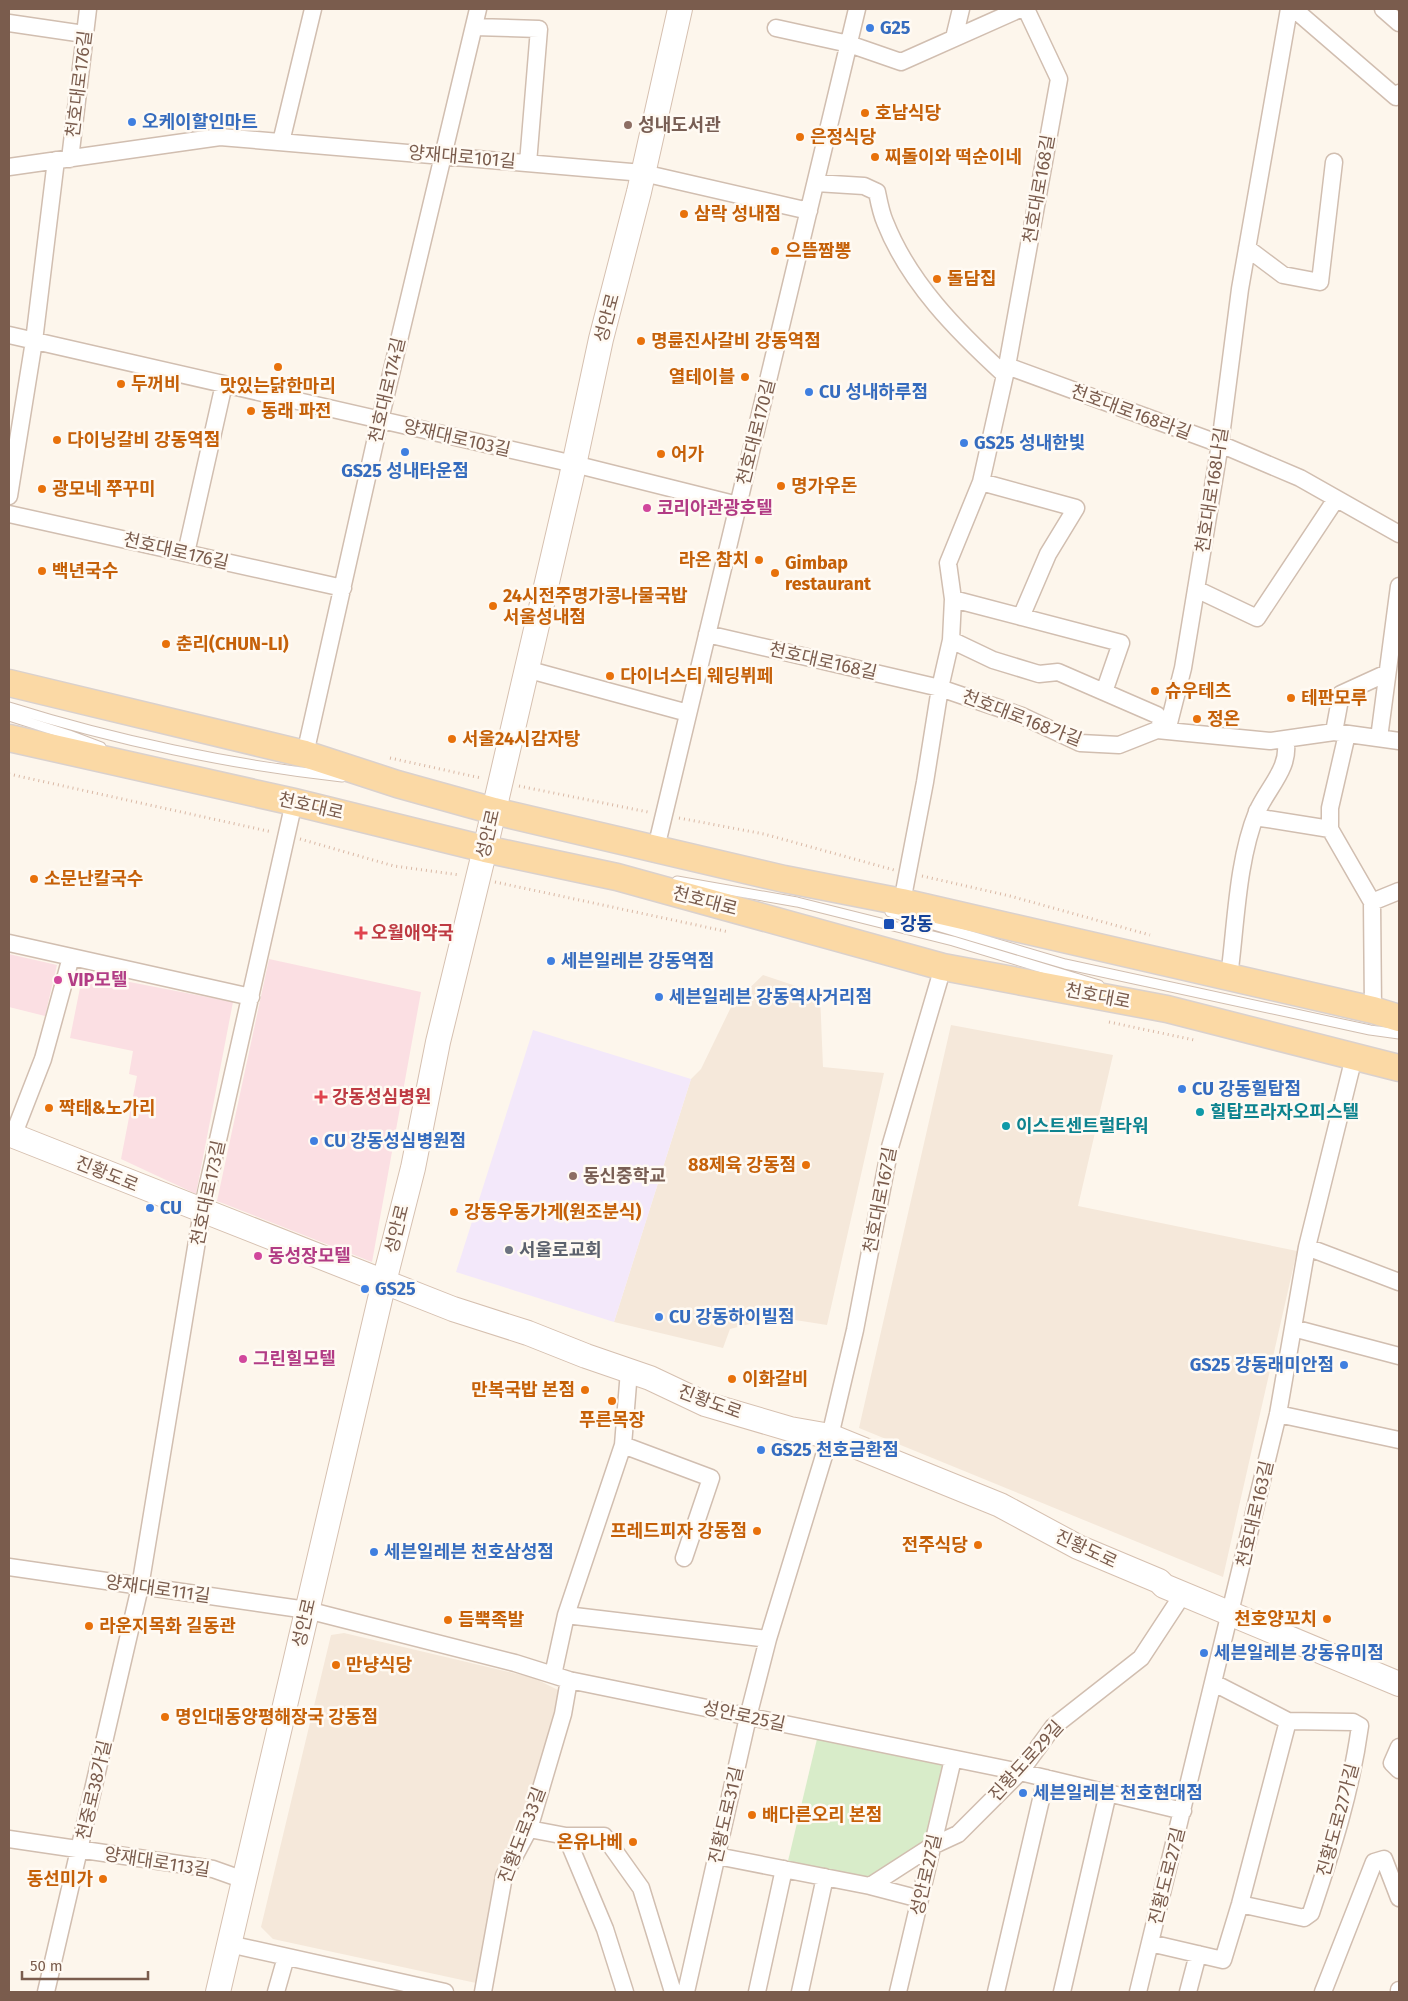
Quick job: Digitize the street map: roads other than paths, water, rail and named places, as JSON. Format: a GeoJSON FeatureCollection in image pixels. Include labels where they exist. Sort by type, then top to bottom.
{"type":"FeatureCollection","features":[{"type":"Feature","properties":{"kind":"main road"},"geometry":{"type":"LineString","coordinates":[[9,683],[305,754],[397,784],[494,811],[784,878],[890,905],[1229,977],[1374,1010],[1399,1018]]}},
{"type":"Feature","properties":{"kind":"main road","name":"천호대로"},"geometry":{"type":"LineString","coordinates":[[9,738],[294,802],[485,849],[617,877],[943,967],[1167,1009],[1399,1068]]}},
{"type":"Feature","properties":{"kind":"street","name":"천호대로176길"},"geometry":{"type":"LineString","coordinates":[[9,496],[88,9]]}},
{"type":"Feature","properties":{"kind":"street"},"geometry":{"type":"LineString","coordinates":[[281,142],[314,9]]}},
{"type":"Feature","properties":{"kind":"street","name":"천호대로174길"},"geometry":{"type":"LineString","coordinates":[[305,754],[380,420],[478,9]]}},
{"type":"Feature","properties":{"kind":"street","name":"성안로"},"geometry":{"type":"LineString","coordinates":[[218,1992],[384,1282],[413,1168],[438,1042],[494,811],[601,339],[643,173],[680,9]]}},
{"type":"Feature","properties":{"kind":"street","name":"천호대로170길"},"geometry":{"type":"LineString","coordinates":[[656,848],[857,9]]}},
{"type":"Feature","properties":{"kind":"street"},"geometry":{"type":"LineString","coordinates":[[954,38],[961,9]]}},
{"type":"Feature","properties":{"kind":"street"},"geometry":{"type":"LineString","coordinates":[[776,28],[849,44],[901,62],[1020,9]]}},
{"type":"Feature","properties":{"kind":"street","name":"천호대로168길"},"geometry":{"type":"LineString","coordinates":[[890,905],[907,873],[925,782],[940,688],[951,640],[953,599],[948,563],[981,482],[1006,371],[1059,79],[1026,9]]}},
{"type":"Feature","properties":{"kind":"street","name":"천호대로168나길"},"geometry":{"type":"LineString","coordinates":[[1167,731],[1183,668],[1220,444],[1247,248],[1289,9]]}},
{"type":"Feature","properties":{"kind":"street"},"geometry":{"type":"LineString","coordinates":[[1294,9],[1396,97],[1399,94]]}},
{"type":"Feature","properties":{"kind":"street"},"geometry":{"type":"LineString","coordinates":[[1383,9],[1399,23]]}},
{"type":"Feature","properties":{"kind":"street"},"geometry":{"type":"LineString","coordinates":[[9,23],[84,34]]}},
{"type":"Feature","properties":{"kind":"street"},"geometry":{"type":"LineString","coordinates":[[474,27],[539,29],[528,163]]}},
{"type":"Feature","properties":{"kind":"street","name":"양재대로101길"},"geometry":{"type":"LineString","coordinates":[[9,167],[220,137],[643,173]]}},
{"type":"Feature","properties":{"kind":"street"},"geometry":{"type":"LineString","coordinates":[[1247,248],[1283,275],[1320,282],[1334,162]]}},
{"type":"Feature","properties":{"kind":"street"},"geometry":{"type":"LineString","coordinates":[[643,173],[809,211]]}},
{"type":"Feature","properties":{"kind":"street"},"geometry":{"type":"LineString","coordinates":[[816,183],[864,186],[877,192],[885,221],[895,243],[928,296],[963,337],[1006,371]]}},
{"type":"Feature","properties":{"kind":"street","name":"양재대로103길"},"geometry":{"type":"LineString","coordinates":[[9,335],[574,464]]}},
{"type":"Feature","properties":{"kind":"street","name":"천호대로168라길"},"geometry":{"type":"LineString","coordinates":[[1006,371],[1220,444],[1300,478],[1399,534]]}},
{"type":"Feature","properties":{"kind":"street"},"geometry":{"type":"LineString","coordinates":[[186,553],[224,384]]}},
{"type":"Feature","properties":{"kind":"street"},"geometry":{"type":"LineString","coordinates":[[574,464],[738,505]]}},
{"type":"Feature","properties":{"kind":"street"},"geometry":{"type":"LineString","coordinates":[[981,482],[1076,508],[1048,554],[1021,616]]}},
{"type":"Feature","properties":{"kind":"street"},"geometry":{"type":"LineString","coordinates":[[1196,589],[1257,618],[1336,498]]}},
{"type":"Feature","properties":{"kind":"street","name":"천호대로176길"},"geometry":{"type":"LineString","coordinates":[[9,514],[343,588]]}},
{"type":"Feature","properties":{"kind":"street"},"geometry":{"type":"LineString","coordinates":[[1379,738],[1399,586]]}},
{"type":"Feature","properties":{"kind":"street"},"geometry":{"type":"LineString","coordinates":[[953,599],[1121,643],[1104,692]]}},
{"type":"Feature","properties":{"kind":"street","name":"천호대로168길"},"geometry":{"type":"LineString","coordinates":[[707,634],[940,688]]}},
{"type":"Feature","properties":{"kind":"street"},"geometry":{"type":"LineString","coordinates":[[951,640],[993,660],[1039,674],[1058,672],[1157,715],[1167,731]]}},
{"type":"Feature","properties":{"kind":"street"},"geometry":{"type":"LineString","coordinates":[[526,669],[688,713]]}},
{"type":"Feature","properties":{"kind":"street"},"geometry":{"type":"LineString","coordinates":[[1374,1010],[1372,902],[1330,829],[1330,808],[1341,733],[1341,694],[1388,674]]}},
{"type":"Feature","properties":{"kind":"street","name":"천호대로168가길"},"geometry":{"type":"LineString","coordinates":[[940,688],[1022,716],[1080,743],[1119,745],[1157,730],[1270,741],[1341,733],[1399,741]]}},
{"type":"Feature","properties":{"kind":"street"},"geometry":{"type":"LineString","coordinates":[[1229,977],[1245,851],[1257,810],[1283,767],[1288,750],[1285,739]]}},
{"type":"Feature","properties":{"kind":"street","name":"천호대로173길"},"geometry":{"type":"LineString","coordinates":[[140,1587],[202,1211],[294,802]]}},
{"type":"Feature","properties":{"kind":"street"},"geometry":{"type":"LineString","coordinates":[[1257,810],[1261,818],[1330,829]]}},
{"type":"Feature","properties":{"kind":"street"},"geometry":{"type":"LineString","coordinates":[[1372,902],[1399,891]]}},
{"type":"Feature","properties":{"kind":"street"},"geometry":{"type":"LineString","coordinates":[[9,942],[251,997]]}},
{"type":"Feature","properties":{"kind":"street","name":"진황도로"},"geometry":{"type":"LineString","coordinates":[[71,956],[43,1059],[11,1135],[453,1309],[528,1333],[650,1378],[705,1404],[790,1429],[830,1436],[1000,1505],[1078,1547],[1159,1581],[1164,1586],[1399,1684]]}},
{"type":"Feature","properties":{"kind":"street","name":"천호대로167길"},"geometry":{"type":"LineString","coordinates":[[830,1436],[854,1330],[890,1148],[943,967]]}},
{"type":"Feature","properties":{"kind":"street","name":"천호대로163길"},"geometry":{"type":"LineString","coordinates":[[1231,1614],[1278,1414],[1307,1247],[1354,1057]]}},
{"type":"Feature","properties":{"kind":"street"},"geometry":{"type":"LineString","coordinates":[[1307,1247],[1399,1282]]}},
{"type":"Feature","properties":{"kind":"street"},"geometry":{"type":"LineString","coordinates":[[1293,1328],[1399,1356]]}},
{"type":"Feature","properties":{"kind":"street","name":"진황도로33길"},"geometry":{"type":"LineString","coordinates":[[483,1992],[504,1876],[529,1829],[563,1714],[561,1678],[566,1615],[623,1444],[629,1371]]}},
{"type":"Feature","properties":{"kind":"street"},"geometry":{"type":"LineString","coordinates":[[1278,1414],[1399,1440]]}},
{"type":"Feature","properties":{"kind":"street","name":"진황도로31길"},"geometry":{"type":"LineString","coordinates":[[686,1992],[748,1717],[768,1639],[830,1436]]}},
{"type":"Feature","properties":{"kind":"street"},"geometry":{"type":"LineString","coordinates":[[623,1444],[711,1478],[684,1558]]}},
{"type":"Feature","properties":{"kind":"street","name":"양재대로111길"},"geometry":{"type":"LineString","coordinates":[[9,1566],[140,1587],[307,1610]]}},
{"type":"Feature","properties":{"kind":"street","name":"천중로38가길"},"geometry":{"type":"LineString","coordinates":[[46,1992],[140,1587]]}},
{"type":"Feature","properties":{"kind":"street","name":"진황도로29길"},"geometry":{"type":"LineString","coordinates":[[870,1886],[932,1846],[958,1834],[1020,1772],[1053,1727],[1141,1658],[1183,1594]]}},
{"type":"Feature","properties":{"kind":"street","name":"성안로25길"},"geometry":{"type":"LineString","coordinates":[[307,1610],[515,1663],[561,1678],[1020,1772],[1183,1811]]}},
{"type":"Feature","properties":{"kind":"street","name":"진황도로27길"},"geometry":{"type":"LineString","coordinates":[[1138,1992],[1231,1614]]}},
{"type":"Feature","properties":{"kind":"street"},"geometry":{"type":"LineString","coordinates":[[566,1615],[768,1639]]}},
{"type":"Feature","properties":{"kind":"street","name":"진황도로27가길"},"geometry":{"type":"LineString","coordinates":[[1214,1683],[1288,1721],[1353,1722],[1360,1726],[1357,1753],[1342,1819],[1311,1913],[1304,1918],[1240,1904]]}},
{"type":"Feature","properties":{"kind":"street"},"geometry":{"type":"LineString","coordinates":[[1150,1943],[1223,1960],[1240,1904],[1288,1721]]}},
{"type":"Feature","properties":{"kind":"street"},"geometry":{"type":"LineString","coordinates":[[1399,1747],[1392,1763],[1399,1770]]}},
{"type":"Feature","properties":{"kind":"street","name":"성안로27길"},"geometry":{"type":"LineString","coordinates":[[898,1992],[953,1759]]}},
{"type":"Feature","properties":{"kind":"street"},"geometry":{"type":"LineString","coordinates":[[996,1992],[1046,1778]]}},
{"type":"Feature","properties":{"kind":"street"},"geometry":{"type":"LineString","coordinates":[[1062,1992],[1108,1793]]}},
{"type":"Feature","properties":{"kind":"street"},"geometry":{"type":"LineString","coordinates":[[529,1829],[566,1836],[604,1836],[641,1888],[672,1992]]}},
{"type":"Feature","properties":{"kind":"street"},"geometry":{"type":"LineString","coordinates":[[566,1836],[605,1929],[625,1992]]}},
{"type":"Feature","properties":{"kind":"street","name":"양재대로113길"},"geometry":{"type":"LineString","coordinates":[[9,1839],[212,1869],[244,1880]]}},
{"type":"Feature","properties":{"kind":"street"},"geometry":{"type":"LineString","coordinates":[[717,1856],[870,1886],[920,1899]]}},
{"type":"Feature","properties":{"kind":"street"},"geometry":{"type":"LineString","coordinates":[[1323,1992],[1374,1862],[1384,1859],[1399,1898]]}},
{"type":"Feature","properties":{"kind":"street"},"geometry":{"type":"LineString","coordinates":[[757,1992],[784,1869]]}},
{"type":"Feature","properties":{"kind":"street"},"geometry":{"type":"LineString","coordinates":[[800,1992],[825,1878]]}},
{"type":"Feature","properties":{"kind":"street"},"geometry":{"type":"LineString","coordinates":[[229,1944],[435,1991]]}},
{"type":"Feature","properties":{"kind":"street"},"geometry":{"type":"LineString","coordinates":[[1188,1992],[1198,1954]]}},
{"type":"Feature","properties":{"kind":"street"},"geometry":{"type":"LineString","coordinates":[[276,1992],[286,1957]]}},
{"type":"Feature","properties":{"kind":"lane"},"geometry":{"type":"LineString","coordinates":[[9,707],[182,751],[301,773],[397,784]]}},
{"type":"Feature","properties":{"kind":"lane"},"geometry":{"type":"LineString","coordinates":[[9,716],[69,735],[173,775]]}},
{"type":"Feature","properties":{"kind":"lane"},"geometry":{"type":"LineString","coordinates":[[617,877],[678,881],[797,902],[953,941],[1078,977],[1167,1009]]}},
{"type":"Feature","properties":{"kind":"lane"},"geometry":{"type":"LineString","coordinates":[[784,878],[869,905]]}},
{"type":"Feature","properties":{"kind":"lane"},"geometry":{"type":"LineString","coordinates":[[890,905],[1065,964],[1370,1030],[1399,1034]]}},
{"type":"Feature","properties":{"kind":"place","name":"G25"},"geometry":{"type":"Point","coordinates":[870,28]}},
{"type":"Feature","properties":{"kind":"place","name":"호남식당"},"geometry":{"type":"Point","coordinates":[865,113]}},
{"type":"Feature","properties":{"kind":"place","name":"오케이할인마트"},"geometry":{"type":"Point","coordinates":[132,122]}},
{"type":"Feature","properties":{"kind":"place","name":"성내도서관"},"geometry":{"type":"Point","coordinates":[628,125]}},
{"type":"Feature","properties":{"kind":"place","name":"은정식당"},"geometry":{"type":"Point","coordinates":[800,137]}},
{"type":"Feature","properties":{"kind":"place","name":"찌돌이와 떡순이네"},"geometry":{"type":"Point","coordinates":[875,157]}},
{"type":"Feature","properties":{"kind":"place","name":"삼락 성내점"},"geometry":{"type":"Point","coordinates":[684,214]}},
{"type":"Feature","properties":{"kind":"place","name":"으뜸짬뽕"},"geometry":{"type":"Point","coordinates":[775,251]}},
{"type":"Feature","properties":{"kind":"place","name":"돌담집"},"geometry":{"type":"Point","coordinates":[937,279]}},
{"type":"Feature","properties":{"kind":"place","name":"명륜진사갈비 강동역점"},"geometry":{"type":"Point","coordinates":[641,341]}},
{"type":"Feature","properties":{"kind":"place","name":"맛있는닭한마리"},"geometry":{"type":"Point","coordinates":[278,367]}},
{"type":"Feature","properties":{"kind":"place","name":"열테이블"},"geometry":{"type":"Point","coordinates":[745,377]}},
{"type":"Feature","properties":{"kind":"place","name":"두꺼비"},"geometry":{"type":"Point","coordinates":[121,384]}},
{"type":"Feature","properties":{"kind":"place","name":"CU 성내하루점"},"geometry":{"type":"Point","coordinates":[809,392]}},
{"type":"Feature","properties":{"kind":"place","name":"동래 파전"},"geometry":{"type":"Point","coordinates":[251,411]}},
{"type":"Feature","properties":{"kind":"place","name":"다이닝갈비 강동역점"},"geometry":{"type":"Point","coordinates":[57,440]}},
{"type":"Feature","properties":{"kind":"place","name":"GS25 성내한빛"},"geometry":{"type":"Point","coordinates":[964,443]}},
{"type":"Feature","properties":{"kind":"place","name":"GS25 성내타운점"},"geometry":{"type":"Point","coordinates":[405,452]}},
{"type":"Feature","properties":{"kind":"place","name":"어가"},"geometry":{"type":"Point","coordinates":[661,454]}},
{"type":"Feature","properties":{"kind":"place","name":"명가우돈"},"geometry":{"type":"Point","coordinates":[781,486]}},
{"type":"Feature","properties":{"kind":"place","name":"광모네 쭈꾸미"},"geometry":{"type":"Point","coordinates":[42,489]}},
{"type":"Feature","properties":{"kind":"place","name":"코리아관광호텔"},"geometry":{"type":"Point","coordinates":[647,508]}},
{"type":"Feature","properties":{"kind":"place","name":"라온 참치"},"geometry":{"type":"Point","coordinates":[759,560]}},
{"type":"Feature","properties":{"kind":"place","name":"백년국수"},"geometry":{"type":"Point","coordinates":[42,571]}},
{"type":"Feature","properties":{"kind":"place","name":"Gimbap restaurant"},"geometry":{"type":"Point","coordinates":[775,573]}},
{"type":"Feature","properties":{"kind":"place","name":"24시전주명가콩나물국밥 서울성내점"},"geometry":{"type":"Point","coordinates":[493,606]}},
{"type":"Feature","properties":{"kind":"place","name":"춘리(CHUN-LI)"},"geometry":{"type":"Point","coordinates":[166,644]}},
{"type":"Feature","properties":{"kind":"place","name":"다이너스티 웨딩뷔페"},"geometry":{"type":"Point","coordinates":[610,676]}},
{"type":"Feature","properties":{"kind":"place","name":"슈우테츠"},"geometry":{"type":"Point","coordinates":[1155,691]}},
{"type":"Feature","properties":{"kind":"place","name":"테판모루"},"geometry":{"type":"Point","coordinates":[1291,698]}},
{"type":"Feature","properties":{"kind":"place","name":"정온"},"geometry":{"type":"Point","coordinates":[1197,719]}},
{"type":"Feature","properties":{"kind":"place","name":"서울24시감자탕"},"geometry":{"type":"Point","coordinates":[452,739]}},
{"type":"Feature","properties":{"kind":"place","name":"소문난칼국수"},"geometry":{"type":"Point","coordinates":[34,879]}},
{"type":"Feature","properties":{"kind":"place","name":"강동"},"geometry":{"type":"Point","coordinates":[889,924]}},
{"type":"Feature","properties":{"kind":"place","name":"오월애약국"},"geometry":{"type":"Point","coordinates":[361,933]}},
{"type":"Feature","properties":{"kind":"place","name":"세븐일레븐 강동역점"},"geometry":{"type":"Point","coordinates":[551,961]}},
{"type":"Feature","properties":{"kind":"place","name":"VIP모텔"},"geometry":{"type":"Point","coordinates":[58,980]}},
{"type":"Feature","properties":{"kind":"place","name":"세븐일레븐 강동역사거리점"},"geometry":{"type":"Point","coordinates":[659,997]}},
{"type":"Feature","properties":{"kind":"place","name":"CU 강동힐탑점"},"geometry":{"type":"Point","coordinates":[1182,1089]}},
{"type":"Feature","properties":{"kind":"place","name":"강동성심병원"},"geometry":{"type":"Point","coordinates":[321,1097]}},
{"type":"Feature","properties":{"kind":"place","name":"짝태&노가리"},"geometry":{"type":"Point","coordinates":[49,1108]}},
{"type":"Feature","properties":{"kind":"place","name":"힐탑프라자오피스텔"},"geometry":{"type":"Point","coordinates":[1200,1112]}},
{"type":"Feature","properties":{"kind":"place","name":"이스트센트럴타워"},"geometry":{"type":"Point","coordinates":[1006,1126]}},
{"type":"Feature","properties":{"kind":"place","name":"CU 강동성심병원점"},"geometry":{"type":"Point","coordinates":[314,1141]}},
{"type":"Feature","properties":{"kind":"place","name":"88제육 강동점"},"geometry":{"type":"Point","coordinates":[806,1165]}},
{"type":"Feature","properties":{"kind":"place","name":"동신중학교"},"geometry":{"type":"Point","coordinates":[573,1176]}},
{"type":"Feature","properties":{"kind":"place","name":"CU"},"geometry":{"type":"Point","coordinates":[150,1208]}},
{"type":"Feature","properties":{"kind":"place","name":"강동우동가게(원조분식)"},"geometry":{"type":"Point","coordinates":[454,1212]}},
{"type":"Feature","properties":{"kind":"place","name":"서울로교회"},"geometry":{"type":"Point","coordinates":[509,1250]}},
{"type":"Feature","properties":{"kind":"place","name":"동성장모텔"},"geometry":{"type":"Point","coordinates":[258,1256]}},
{"type":"Feature","properties":{"kind":"place","name":"GS25"},"geometry":{"type":"Point","coordinates":[365,1289]}},
{"type":"Feature","properties":{"kind":"place","name":"CU 강동하이빌점"},"geometry":{"type":"Point","coordinates":[659,1317]}},
{"type":"Feature","properties":{"kind":"place","name":"그린힐모텔"},"geometry":{"type":"Point","coordinates":[243,1359]}},
{"type":"Feature","properties":{"kind":"place","name":"GS25 강동래미안점"},"geometry":{"type":"Point","coordinates":[1344,1365]}},
{"type":"Feature","properties":{"kind":"place","name":"이화갈비"},"geometry":{"type":"Point","coordinates":[732,1379]}},
{"type":"Feature","properties":{"kind":"place","name":"만복국밥 본점"},"geometry":{"type":"Point","coordinates":[585,1390]}},
{"type":"Feature","properties":{"kind":"place","name":"푸른목장"},"geometry":{"type":"Point","coordinates":[612,1401]}},
{"type":"Feature","properties":{"kind":"place","name":"GS25 천호금환점"},"geometry":{"type":"Point","coordinates":[761,1450]}},
{"type":"Feature","properties":{"kind":"place","name":"프레드피자 강동점"},"geometry":{"type":"Point","coordinates":[757,1531]}},
{"type":"Feature","properties":{"kind":"place","name":"전주식당"},"geometry":{"type":"Point","coordinates":[978,1545]}},
{"type":"Feature","properties":{"kind":"place","name":"세븐일레븐 천호삼성점"},"geometry":{"type":"Point","coordinates":[374,1552]}},
{"type":"Feature","properties":{"kind":"place","name":"천호양꼬치"},"geometry":{"type":"Point","coordinates":[1327,1619]}},
{"type":"Feature","properties":{"kind":"place","name":"듬뿍족발"},"geometry":{"type":"Point","coordinates":[448,1620]}},
{"type":"Feature","properties":{"kind":"place","name":"라운지목화 길동관"},"geometry":{"type":"Point","coordinates":[89,1626]}},
{"type":"Feature","properties":{"kind":"place","name":"세븐일레븐 강동유미점"},"geometry":{"type":"Point","coordinates":[1204,1653]}},
{"type":"Feature","properties":{"kind":"place","name":"만냥식당"},"geometry":{"type":"Point","coordinates":[336,1665]}},
{"type":"Feature","properties":{"kind":"place","name":"명인대동양평해장국 강동점"},"geometry":{"type":"Point","coordinates":[165,1717]}},
{"type":"Feature","properties":{"kind":"place","name":"세븐일레븐 천호현대점"},"geometry":{"type":"Point","coordinates":[1023,1793]}},
{"type":"Feature","properties":{"kind":"place","name":"배다른오리 본점"},"geometry":{"type":"Point","coordinates":[752,1815]}},
{"type":"Feature","properties":{"kind":"place","name":"온유나베"},"geometry":{"type":"Point","coordinates":[633,1842]}},
{"type":"Feature","properties":{"kind":"place","name":"동선미가"},"geometry":{"type":"Point","coordinates":[103,1879]}}]}
